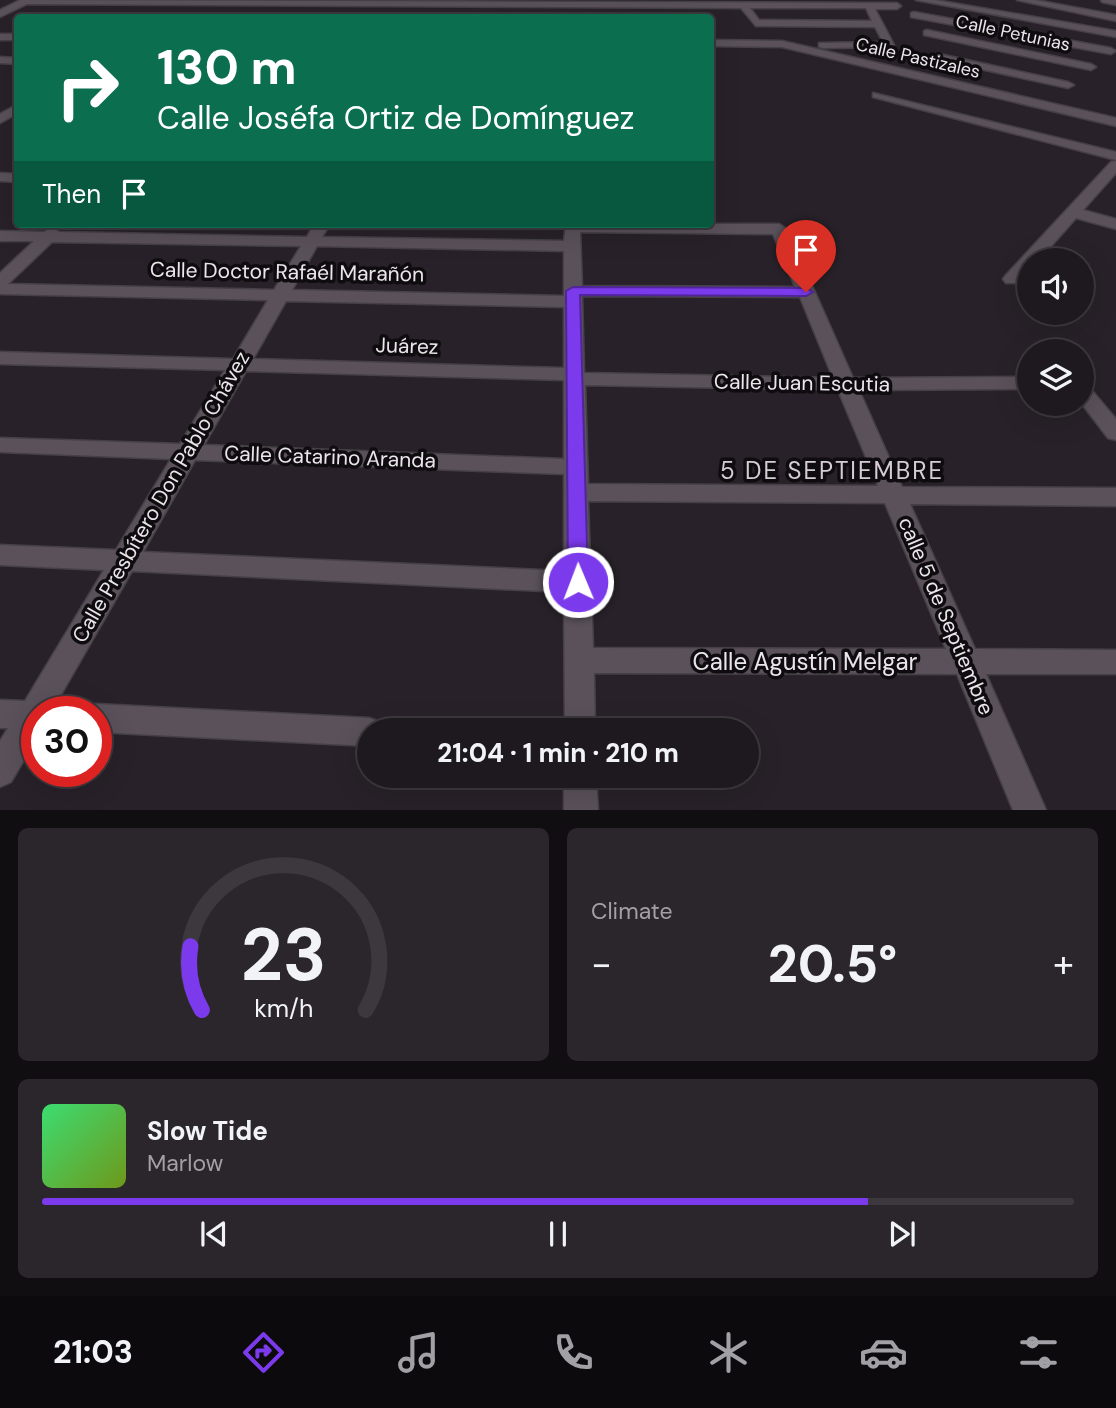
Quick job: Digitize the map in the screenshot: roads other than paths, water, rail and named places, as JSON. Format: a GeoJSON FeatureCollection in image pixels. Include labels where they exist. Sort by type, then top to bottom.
{"type":"FeatureCollection","features":[{"type":"Feature","properties":{"kind":"street"},"geometry":{"type":"LineString","coordinates":[[920,0],[1116,34]]}},
{"type":"Feature","properties":{"kind":"street"},"geometry":{"type":"LineString","coordinates":[[1021,0],[1116,18]]}},
{"type":"Feature","properties":{"kind":"street"},"geometry":{"type":"LineString","coordinates":[[1105,0],[1116,2]]}},
{"type":"Feature","properties":{"kind":"street"},"geometry":{"type":"LineString","coordinates":[[0,16],[26,1],[869,6],[900,3],[914,15],[939,57],[964,85]]}},
{"type":"Feature","properties":{"kind":"street"},"geometry":{"type":"LineString","coordinates":[[147,9],[157,2]]}},
{"type":"Feature","properties":{"kind":"street"},"geometry":{"type":"LineString","coordinates":[[356,14],[366,3]]}},
{"type":"Feature","properties":{"kind":"street"},"geometry":{"type":"LineString","coordinates":[[426,14],[431,3]]}},
{"type":"Feature","properties":{"kind":"street"},"geometry":{"type":"LineString","coordinates":[[493,14],[495,4]]}},
{"type":"Feature","properties":{"kind":"street"},"geometry":{"type":"LineString","coordinates":[[744,5],[756,23],[879,24]]}},
{"type":"Feature","properties":{"kind":"street"},"geometry":{"type":"LineString","coordinates":[[782,44],[889,45],[869,6]]}},
{"type":"Feature","properties":{"kind":"street"},"geometry":{"type":"LineString","coordinates":[[914,15],[1114,49]]}},
{"type":"Feature","properties":{"kind":"street","name":"Calle Petunias"},"geometry":{"type":"LineString","coordinates":[[927,33],[1091,67]]}},
{"type":"Feature","properties":{"kind":"street","name":"Calle Pastizales"},"geometry":{"type":"LineString","coordinates":[[714,43],[782,44],[1116,122]]}},
{"type":"Feature","properties":{"kind":"street"},"geometry":{"type":"LineString","coordinates":[[1040,105],[1114,49]]}},
{"type":"Feature","properties":{"kind":"street"},"geometry":{"type":"LineString","coordinates":[[939,57],[1068,85]]}},
{"type":"Feature","properties":{"kind":"street"},"geometry":{"type":"LineString","coordinates":[[877,95],[1116,156]]}},
{"type":"Feature","properties":{"kind":"street"},"geometry":{"type":"LineString","coordinates":[[1012,279],[1116,164]]}},
{"type":"Feature","properties":{"kind":"street"},"geometry":{"type":"LineString","coordinates":[[1073,212],[1116,224]]}},
{"type":"Feature","properties":{"kind":"street"},"geometry":{"type":"LineString","coordinates":[[0,282],[57,228]]}},
{"type":"Feature","properties":{"kind":"street","name":"calle 5 de Septiembre"},"geometry":{"type":"LineString","coordinates":[[572,237],[779,229],[1030,810]]}},
{"type":"Feature","properties":{"kind":"street"},"geometry":{"type":"LineString","coordinates":[[0,236],[317,233],[572,237],[580,718]]}},
{"type":"Feature","properties":{"kind":"street","name":"Calle Presbítero Don Pablo Chávez"},"geometry":{"type":"LineString","coordinates":[[45,696],[317,233]]}},
{"type":"Feature","properties":{"kind":"street","name":"Calle Doctor Rafaél Marañón"},"geometry":{"type":"LineString","coordinates":[[0,289],[573,297],[806,292]]}},
{"type":"Feature","properties":{"kind":"street","name":"Juárez"},"geometry":{"type":"LineString","coordinates":[[0,358],[574,377]]}},
{"type":"Feature","properties":{"kind":"street","name":"Calle Juan Escutia"},"geometry":{"type":"LineString","coordinates":[[574,377],[846,384],[1017,383]]}},
{"type":"Feature","properties":{"kind":"street"},"geometry":{"type":"LineString","coordinates":[[1106,409],[1116,433]]}},
{"type":"Feature","properties":{"kind":"street","name":"Calle Catarino Aranda"},"geometry":{"type":"LineString","coordinates":[[0,445],[576,467]]}},
{"type":"Feature","properties":{"kind":"street"},"geometry":{"type":"LineString","coordinates":[[576,492],[1116,497]]}},
{"type":"Feature","properties":{"kind":"street"},"geometry":{"type":"LineString","coordinates":[[0,555],[578,582]]}},
{"type":"Feature","properties":{"kind":"street","name":"Calle Agustín Melgar"},"geometry":{"type":"LineString","coordinates":[[578,660],[1116,662]]}},
{"type":"Feature","properties":{"kind":"street"},"geometry":{"type":"LineString","coordinates":[[0,713],[21,714]]}},
{"type":"Feature","properties":{"kind":"street"},"geometry":{"type":"LineString","coordinates":[[112,719],[357,731]]}},
{"type":"Feature","properties":{"kind":"street","name":"Calle Presbítero Don Pablo Chávez"},"geometry":{"type":"LineString","coordinates":[[0,771],[21,736]]}},
{"type":"Feature","properties":{"kind":"street"},"geometry":{"type":"LineString","coordinates":[[580,788],[581,810]]}},
{"type":"Feature","properties":{"kind":"district","name":"5 DE SEPTIEMBRE"},"geometry":{"type":"Point","coordinates":[832,470]}}]}
